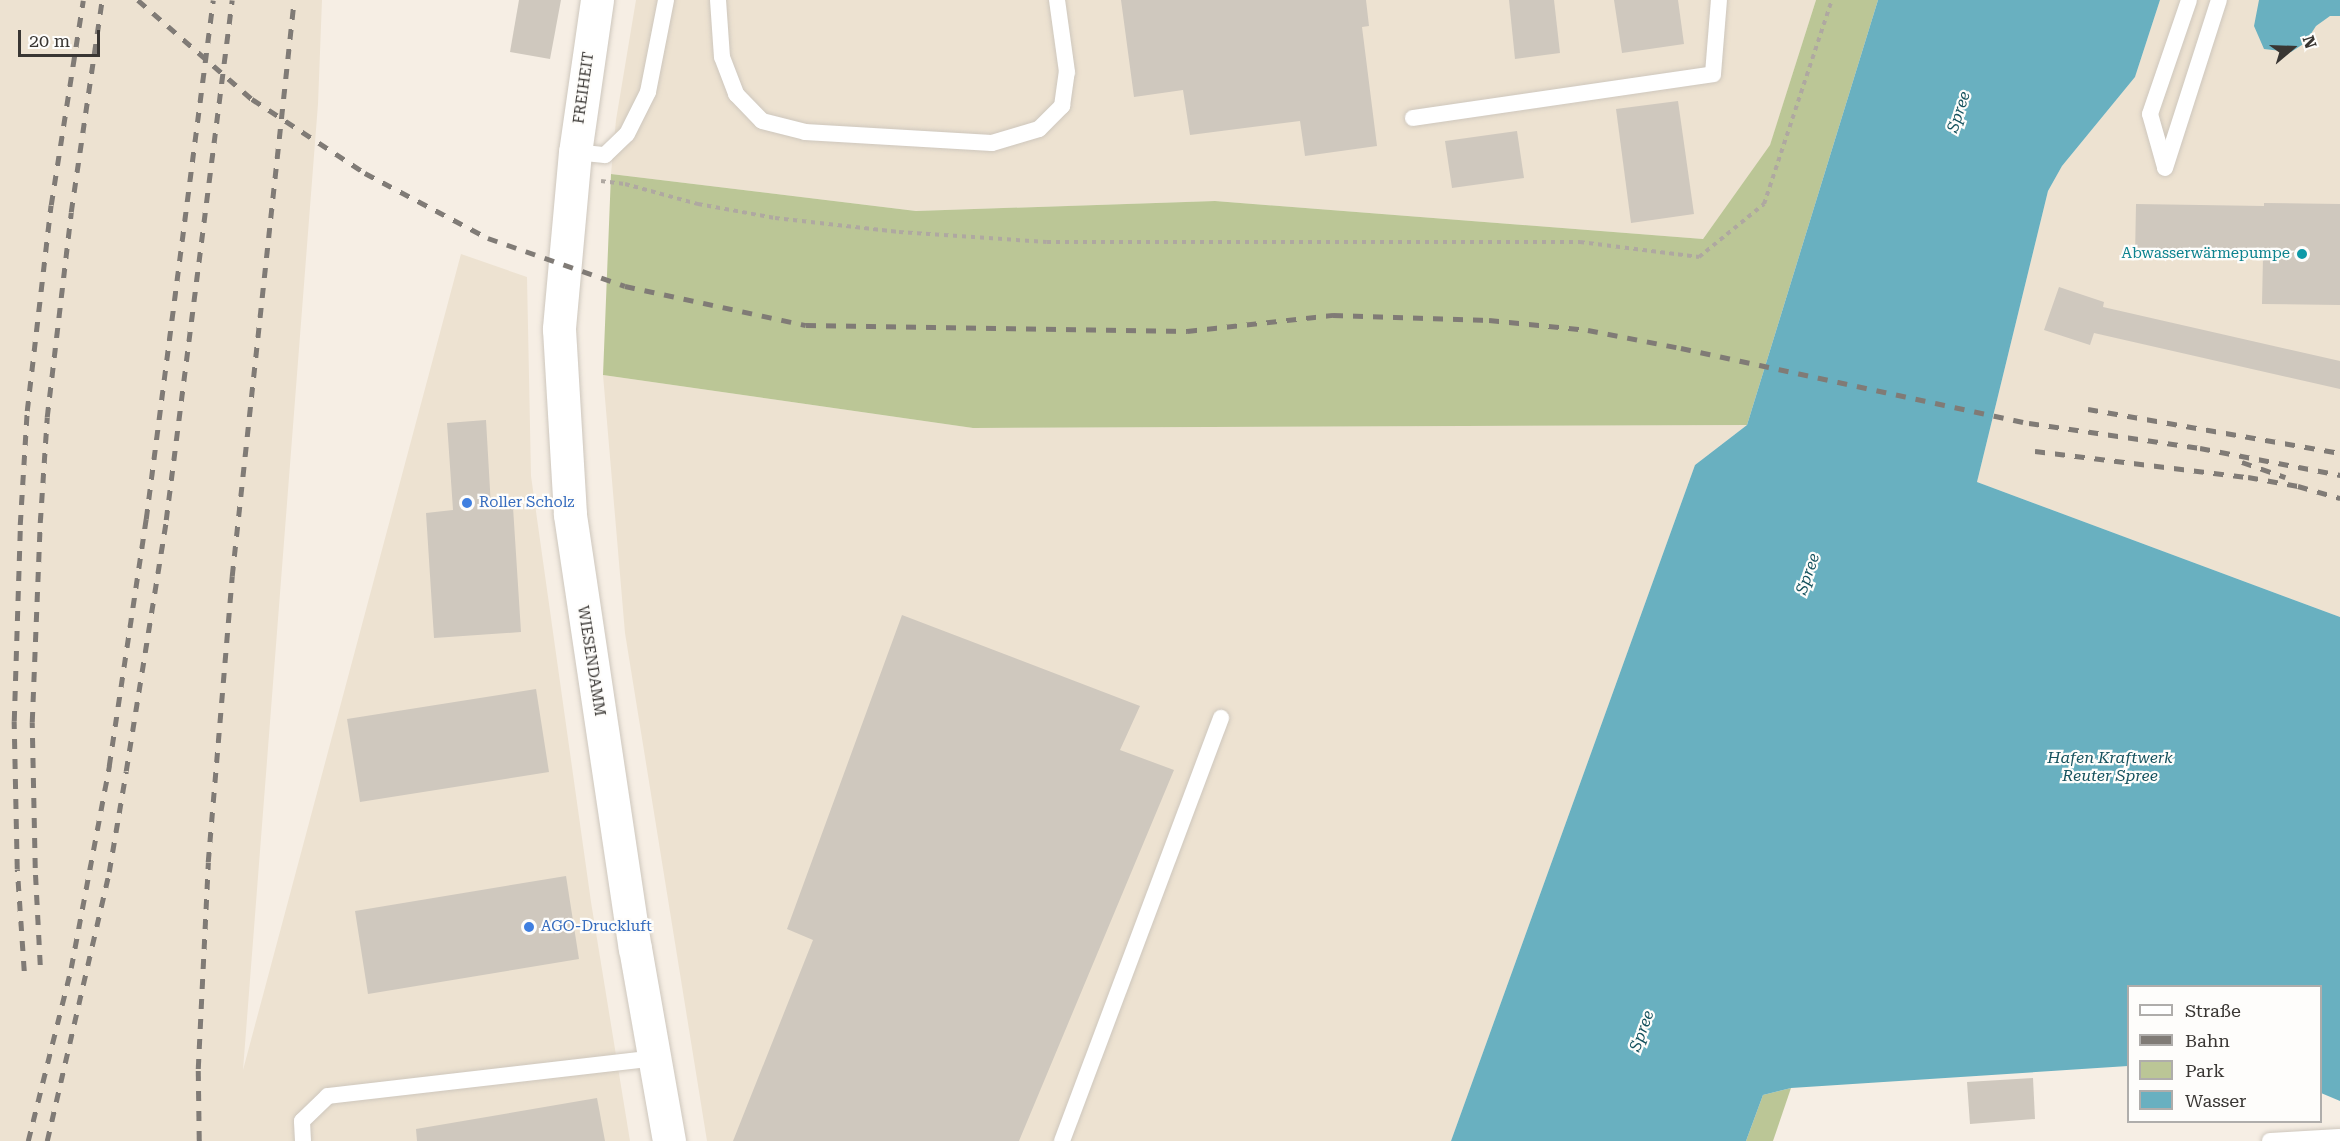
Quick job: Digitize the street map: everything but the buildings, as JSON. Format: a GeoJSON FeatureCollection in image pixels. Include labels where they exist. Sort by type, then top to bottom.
{"type":"FeatureCollection","features":[{"type":"Feature","properties":{"kind":"street","name":"FREIHEIT"},"geometry":{"type":"LineString","coordinates":[[574,165],[597,0]]}},
{"type":"Feature","properties":{"kind":"street","name":"WIESENDAMM"},"geometry":{"type":"LineString","coordinates":[[574,165],[560,329],[570,515],[635,948],[669,1141]]}},
{"type":"Feature","properties":{"kind":"lane"},"geometry":{"type":"LineString","coordinates":[[574,165],[605,155],[627,134],[648,92],[666,0]]}},
{"type":"Feature","properties":{"kind":"lane"},"geometry":{"type":"LineString","coordinates":[[720,1],[722,57],[736,94],[762,121],[805,132],[992,143],[1039,129],[1062,106],[1067,72],[1057,0]]}},
{"type":"Feature","properties":{"kind":"lane"},"geometry":{"type":"LineString","coordinates":[[1413,118],[1713,74],[1719,0]]}},
{"type":"Feature","properties":{"kind":"lane"},"geometry":{"type":"LineString","coordinates":[[2189,0],[2150,114],[2165,168],[2219,0]]}},
{"type":"Feature","properties":{"kind":"lane"},"geometry":{"type":"LineString","coordinates":[[1062,1141],[1221,718]]}},
{"type":"Feature","properties":{"kind":"lane"},"geometry":{"type":"LineString","coordinates":[[303,1141],[302,1121],[328,1096],[655,1058]]}},
{"type":"Feature","properties":{"kind":"lane"},"geometry":{"type":"LineString","coordinates":[[2270,1141],[2340,1137]]}},
{"type":"Feature","properties":{"kind":"path"},"geometry":{"type":"LineString","coordinates":[[574,165],[625,184],[698,204],[775,218],[933,234],[1047,242],[1580,242],[1699,257],[1764,204],[1832,0]]}},
{"type":"Feature","properties":{"kind":"shaded area"},"geometry":{"type":"Polygon","coordinates":[[[0,0],[322,0],[318,104],[243,1070],[461,254],[527,277],[531,476],[591,902],[630,1141],[0,1141],[0,0]]]}},
{"type":"Feature","properties":{"kind":"shaded area"},"geometry":{"type":"Polygon","coordinates":[[[636,0],[1816,0],[1770,146],[1703,239],[1215,201],[916,211],[611,174],[616,120],[636,0]]]}},
{"type":"Feature","properties":{"kind":"shaded area"},"geometry":{"type":"Polygon","coordinates":[[[2160,0],[2340,0],[2340,617],[1977,482],[2048,191],[2062,166],[2135,77],[2160,0]]]}},
{"type":"Feature","properties":{"kind":"shaded area"},"geometry":{"type":"Polygon","coordinates":[[[603,375],[973,428],[1747,425],[1695,465],[1451,1141],[707,1141],[625,633],[603,375]]]}},
{"type":"Feature","properties":{"kind":"green space"},"geometry":{"type":"Polygon","coordinates":[[[1816,0],[1878,0],[1747,425],[973,428],[603,375],[611,174],[916,211],[1215,201],[1703,239],[1770,145],[1816,0]]]}},
{"type":"Feature","properties":{"kind":"green space"},"geometry":{"type":"Polygon","coordinates":[[[1791,1088],[1773,1141],[1746,1141],[1763,1095],[1791,1088]]]}},
{"type":"Feature","properties":{"kind":"water"},"geometry":{"type":"Polygon","coordinates":[[[1878,0],[2160,0],[2135,77],[2062,166],[2048,191],[1977,482],[2340,617],[2340,1101],[2322,1093],[2322,985],[2127,985],[2127,1066],[1791,1088],[1763,1095],[1746,1141],[1451,1141],[1695,465],[1747,425],[1878,0]]]}},
{"type":"Feature","properties":{"kind":"water"},"geometry":{"type":"Polygon","coordinates":[[[2259,0],[2340,0],[2340,16],[2330,16],[2316,26],[2305,43],[2291,52],[2264,49],[2254,26],[2259,0]]]}},
{"type":"Feature","properties":{"kind":"railway"},"geometry":{"type":"LineString","coordinates":[[24,971],[17,869],[14,721],[20,525],[27,411],[51,205],[83,0]]}},
{"type":"Feature","properties":{"kind":"railway"},"geometry":{"type":"LineString","coordinates":[[40,965],[35,868],[32,722],[40,523],[47,417],[71,212],[102,0]]}},
{"type":"Feature","properties":{"kind":"railway"},"geometry":{"type":"LineString","coordinates":[[138,0],[252,99],[365,173],[488,238],[625,286],[806,325],[1187,331],[1333,315],[1489,320],[1588,330],[2029,423],[2200,448],[2340,475]]}},
{"type":"Feature","properties":{"kind":"railway"},"geometry":{"type":"LineString","coordinates":[[28,1141],[71,968],[109,766],[146,519],[213,0]]}},
{"type":"Feature","properties":{"kind":"railway"},"geometry":{"type":"LineString","coordinates":[[47,1141],[109,872],[126,771],[166,520],[232,0]]}},
{"type":"Feature","properties":{"kind":"railway"},"geometry":{"type":"LineString","coordinates":[[199,1141],[198,1069],[208,862],[232,576],[294,0]]}},
{"type":"Feature","properties":{"kind":"railway"},"geometry":{"type":"LineString","coordinates":[[2088,409],[2340,453]]}},
{"type":"Feature","properties":{"kind":"railway"},"geometry":{"type":"LineString","coordinates":[[2035,451],[2248,477],[2298,486],[2340,498]]}},
{"type":"Feature","properties":{"kind":"railway"},"geometry":{"type":"LineString","coordinates":[[2242,462],[2285,477]]}},
{"type":"Feature","properties":{"kind":"place","name":"Abwasserwärmepumpe"},"geometry":{"type":"Point","coordinates":[2302,254]}},
{"type":"Feature","properties":{"kind":"place","name":"Roller Scholz"},"geometry":{"type":"Point","coordinates":[467,503]}},
{"type":"Feature","properties":{"kind":"place","name":"AGO-Druckluft"},"geometry":{"type":"Point","coordinates":[529,927]}},
{"type":"Feature","properties":{"kind":"water label","name":"Spree"},"geometry":{"type":"Point","coordinates":[1959,112]}},
{"type":"Feature","properties":{"kind":"water label","name":"Spree"},"geometry":{"type":"Point","coordinates":[1808,574]}},
{"type":"Feature","properties":{"kind":"water label","name":"Hafen Kraftwerk Reuter Spree"},"geometry":{"type":"Point","coordinates":[2110,767]}},
{"type":"Feature","properties":{"kind":"water label","name":"Spree"},"geometry":{"type":"Point","coordinates":[1642,1031]}}]}
